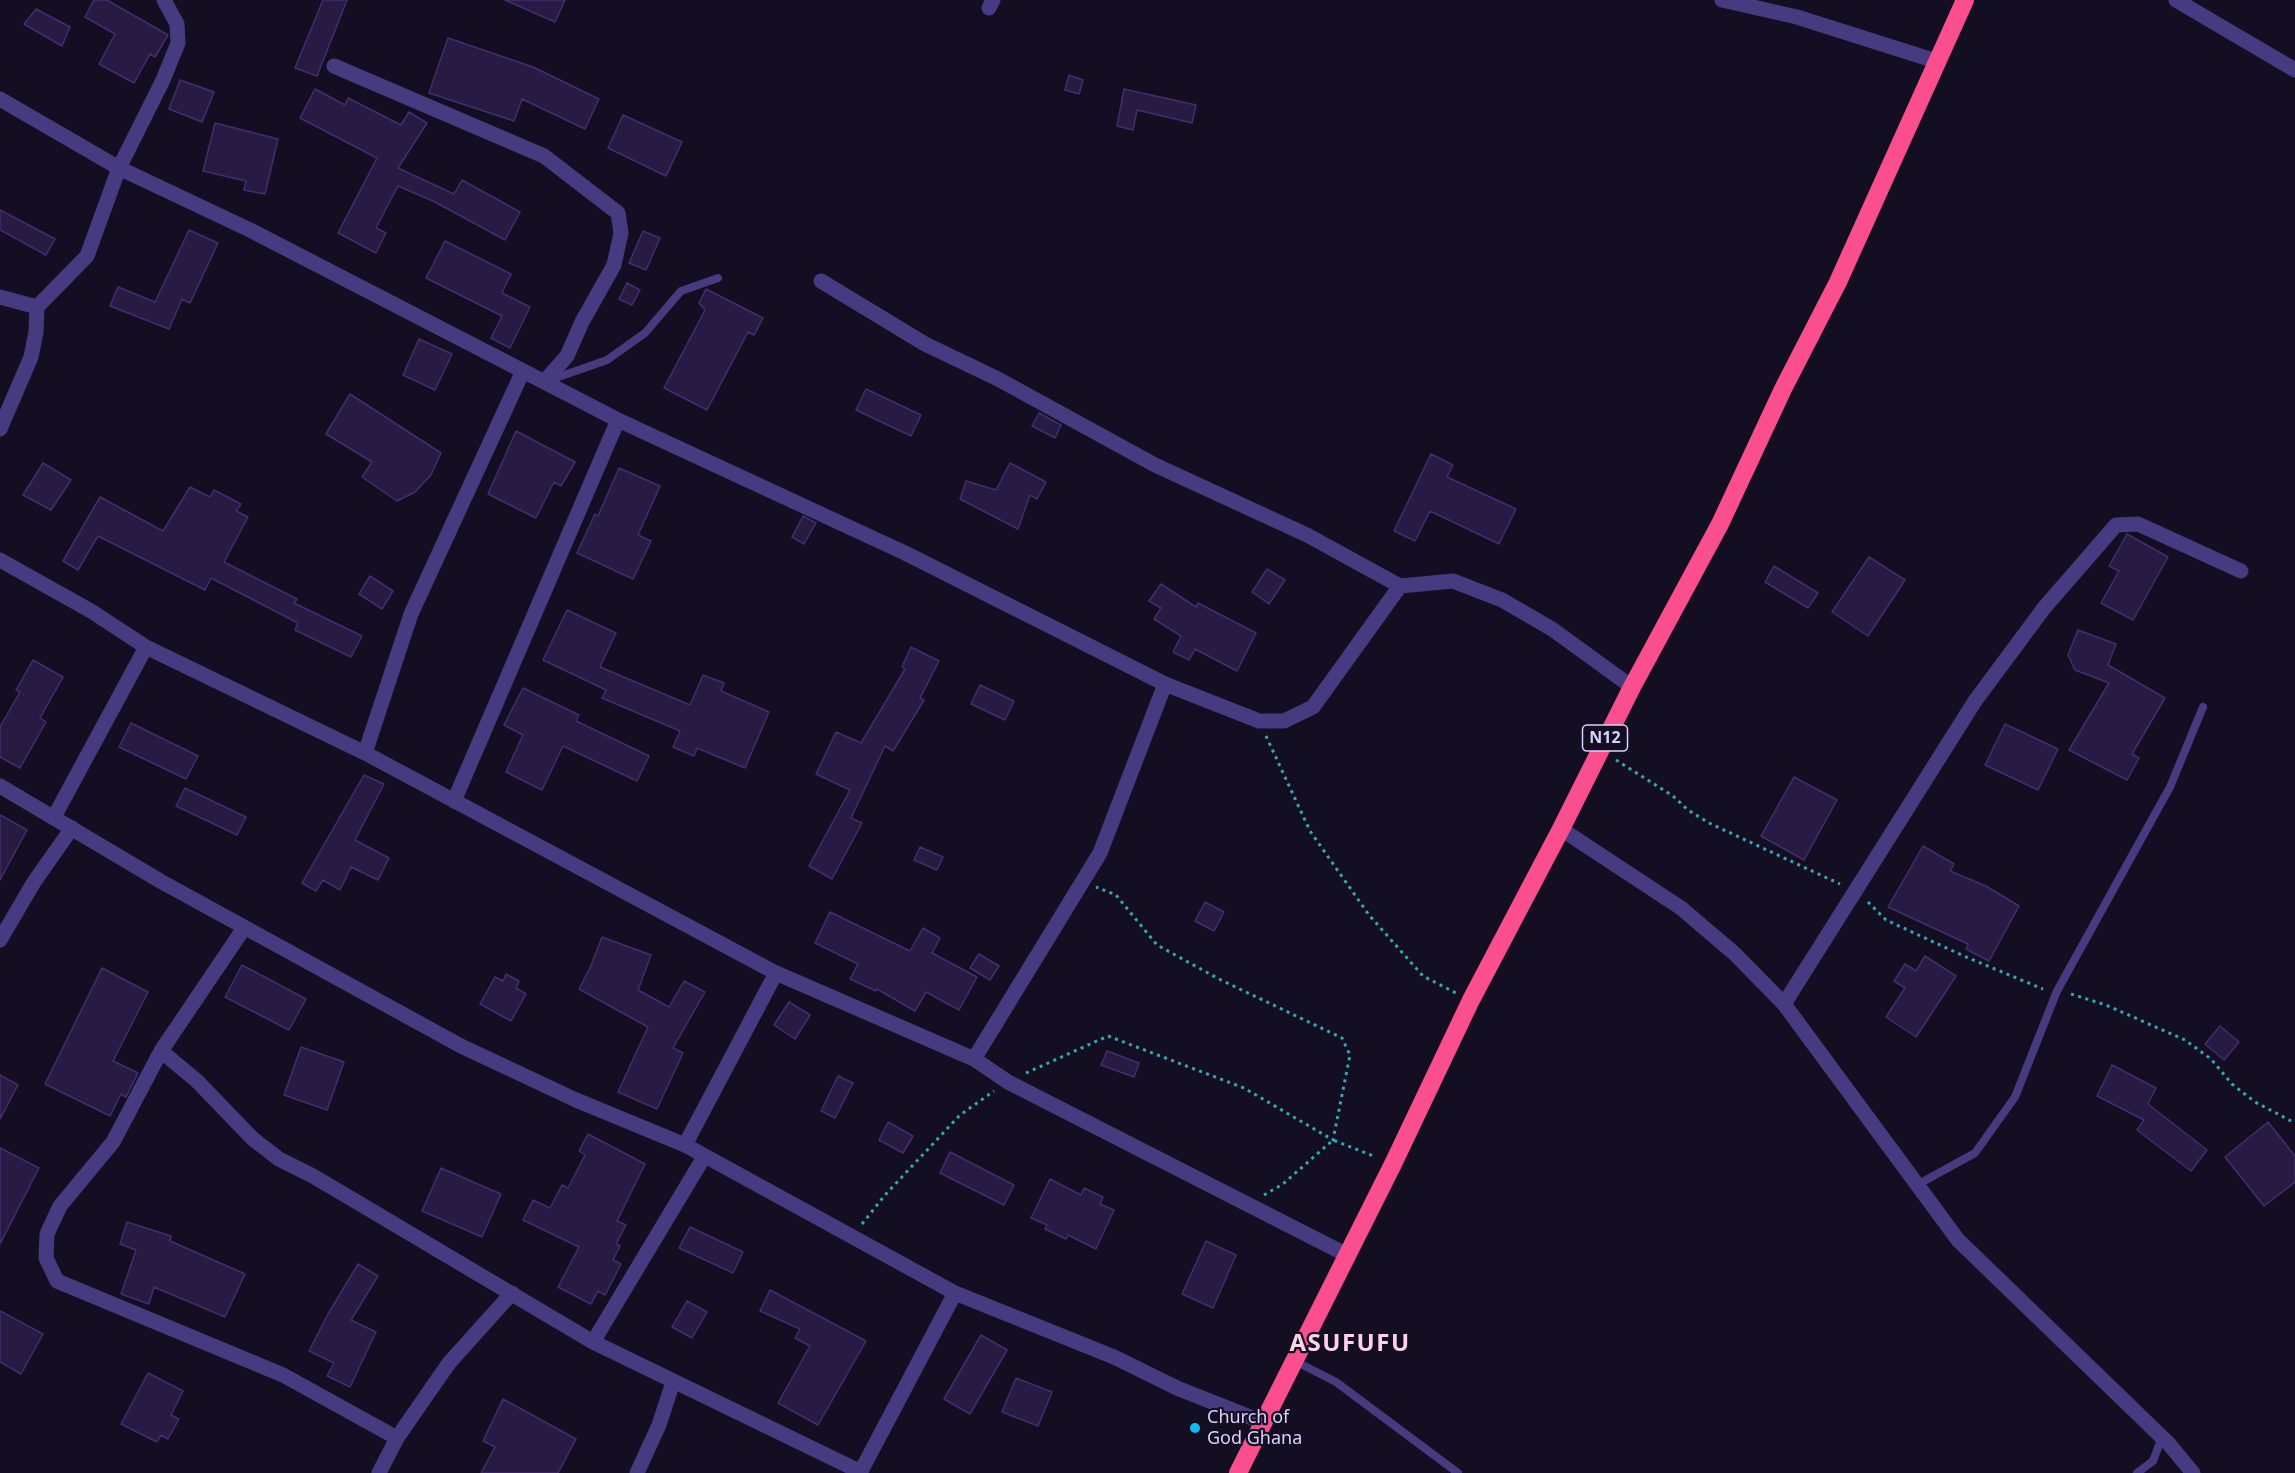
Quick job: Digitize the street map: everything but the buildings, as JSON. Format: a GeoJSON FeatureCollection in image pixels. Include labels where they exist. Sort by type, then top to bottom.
{"type":"FeatureCollection","features":[{"type":"Feature","properties":{"kind":"highway","name":"N12"},"geometry":{"type":"LineString","coordinates":[[1238,1473],[1393,1164],[1471,1000],[1562,829],[1599,750],[1720,524],[1783,389],[1838,282],[1965,0]]}},
{"type":"Feature","properties":{"kind":"street"},"geometry":{"type":"LineString","coordinates":[[0,429],[31,357],[36,332],[37,307],[87,256],[119,168],[164,80],[178,43],[177,24],[164,0]]}},
{"type":"Feature","properties":{"kind":"street"},"geometry":{"type":"LineString","coordinates":[[1722,0],[1797,16],[1939,62]]}},
{"type":"Feature","properties":{"kind":"street"},"geometry":{"type":"LineString","coordinates":[[2176,0],[2295,70]]}},
{"type":"Feature","properties":{"kind":"street"},"geometry":{"type":"LineString","coordinates":[[334,66],[544,156],[618,213],[621,233],[614,265],[582,322],[567,356],[544,382]]}},
{"type":"Feature","properties":{"kind":"street"},"geometry":{"type":"LineString","coordinates":[[0,99],[119,168],[250,230],[618,420],[905,553],[1165,684],[1259,721],[1284,721],[1313,707],[1400,586]]}},
{"type":"Feature","properties":{"kind":"street"},"geometry":{"type":"LineString","coordinates":[[821,281],[925,344],[998,378],[1155,465],[1308,535],[1400,586],[1453,581],[1502,600],[1552,629],[1632,687]]}},
{"type":"Feature","properties":{"kind":"street"},"geometry":{"type":"LineString","coordinates":[[0,297],[37,307]]}},
{"type":"Feature","properties":{"kind":"street"},"geometry":{"type":"LineString","coordinates":[[365,753],[411,614],[523,371]]}},
{"type":"Feature","properties":{"kind":"street"},"geometry":{"type":"LineString","coordinates":[[454,801],[618,420]]}},
{"type":"Feature","properties":{"kind":"street"},"geometry":{"type":"LineString","coordinates":[[1784,1004],[1975,701],[2044,608],[2116,525],[2138,524],[2241,571]]}},
{"type":"Feature","properties":{"kind":"street"},"geometry":{"type":"LineString","coordinates":[[0,560],[91,611],[146,647],[365,753],[776,973],[974,1059],[1008,1082],[1250,1203],[1347,1255]]}},
{"type":"Feature","properties":{"kind":"street"},"geometry":{"type":"LineString","coordinates":[[54,817],[146,647]]}},
{"type":"Feature","properties":{"kind":"street"},"geometry":{"type":"LineString","coordinates":[[974,1059],[1100,853],[1165,684]]}},
{"type":"Feature","properties":{"kind":"street"},"geometry":{"type":"LineString","coordinates":[[0,786],[244,928],[461,1046],[576,1100],[685,1145],[955,1293],[1114,1357],[1177,1388],[1265,1423]]}},
{"type":"Feature","properties":{"kind":"street"},"geometry":{"type":"LineString","coordinates":[[0,940],[34,882],[72,828]]}},
{"type":"Feature","properties":{"kind":"street"},"geometry":{"type":"LineString","coordinates":[[1562,829],[1681,908],[1735,954],[1784,1004],[1958,1240],[2162,1437],[2193,1473]]}},
{"type":"Feature","properties":{"kind":"street"},"geometry":{"type":"LineString","coordinates":[[244,928],[161,1051],[113,1142],[60,1206],[47,1234],[46,1258],[57,1281],[283,1375],[397,1438]]}},
{"type":"Feature","properties":{"kind":"street"},"geometry":{"type":"LineString","coordinates":[[685,1145],[776,973]]}},
{"type":"Feature","properties":{"kind":"street"},"geometry":{"type":"LineString","coordinates":[[161,1051],[197,1081],[253,1139],[279,1159],[314,1176],[594,1342],[673,1383],[860,1473],[955,1293]]}},
{"type":"Feature","properties":{"kind":"street"},"geometry":{"type":"LineString","coordinates":[[594,1342],[704,1156]]}},
{"type":"Feature","properties":{"kind":"street"},"geometry":{"type":"LineString","coordinates":[[379,1473],[397,1438],[449,1363],[512,1293]]}},
{"type":"Feature","properties":{"kind":"street"},"geometry":{"type":"LineString","coordinates":[[637,1473],[659,1425],[673,1383]]}},
{"type":"Feature","properties":{"kind":"lane"},"geometry":{"type":"LineString","coordinates":[[544,382],[607,360],[645,333],[681,291],[718,278]]}},
{"type":"Feature","properties":{"kind":"lane"},"geometry":{"type":"LineString","coordinates":[[1917,1185],[1975,1153],[2015,1097],[2057,991],[2170,788],[2203,707]]}},
{"type":"Feature","properties":{"kind":"lane"},"geometry":{"type":"LineString","coordinates":[[1294,1361],[1336,1382],[1458,1473]]}},
{"type":"Feature","properties":{"kind":"lane"},"geometry":{"type":"LineString","coordinates":[[2137,1473],[2153,1461],[2162,1437]]}},
{"type":"Feature","properties":{"kind":"path"},"geometry":{"type":"LineString","coordinates":[[1259,721],[1310,831],[1369,915],[1423,976],[1471,1000]]}},
{"type":"Feature","properties":{"kind":"path"},"geometry":{"type":"LineString","coordinates":[[1599,750],[1673,796],[1688,810],[1709,823],[1855,891],[1886,920],[2036,988],[2057,991],[2106,1005],[2185,1040],[2211,1059],[2232,1084],[2255,1102],[2295,1123]]}},
{"type":"Feature","properties":{"kind":"path"},"geometry":{"type":"LineString","coordinates":[[1094,886],[1116,895],[1157,945],[1219,979],[1342,1038],[1350,1055],[1333,1140],[1283,1184],[1250,1203]]}},
{"type":"Feature","properties":{"kind":"path"},"geometry":{"type":"LineString","coordinates":[[853,1236],[885,1195],[960,1115],[1008,1082],[1108,1036],[1244,1088],[1333,1140],[1393,1164]]}},
{"type":"Feature","properties":{"kind":"place","name":"Church of God Ghana"},"geometry":{"type":"Point","coordinates":[1195,1428]}},
{"type":"Feature","properties":{"kind":"district","name":"ASUFUFU"},"geometry":{"type":"Point","coordinates":[1350,1344]}}]}
